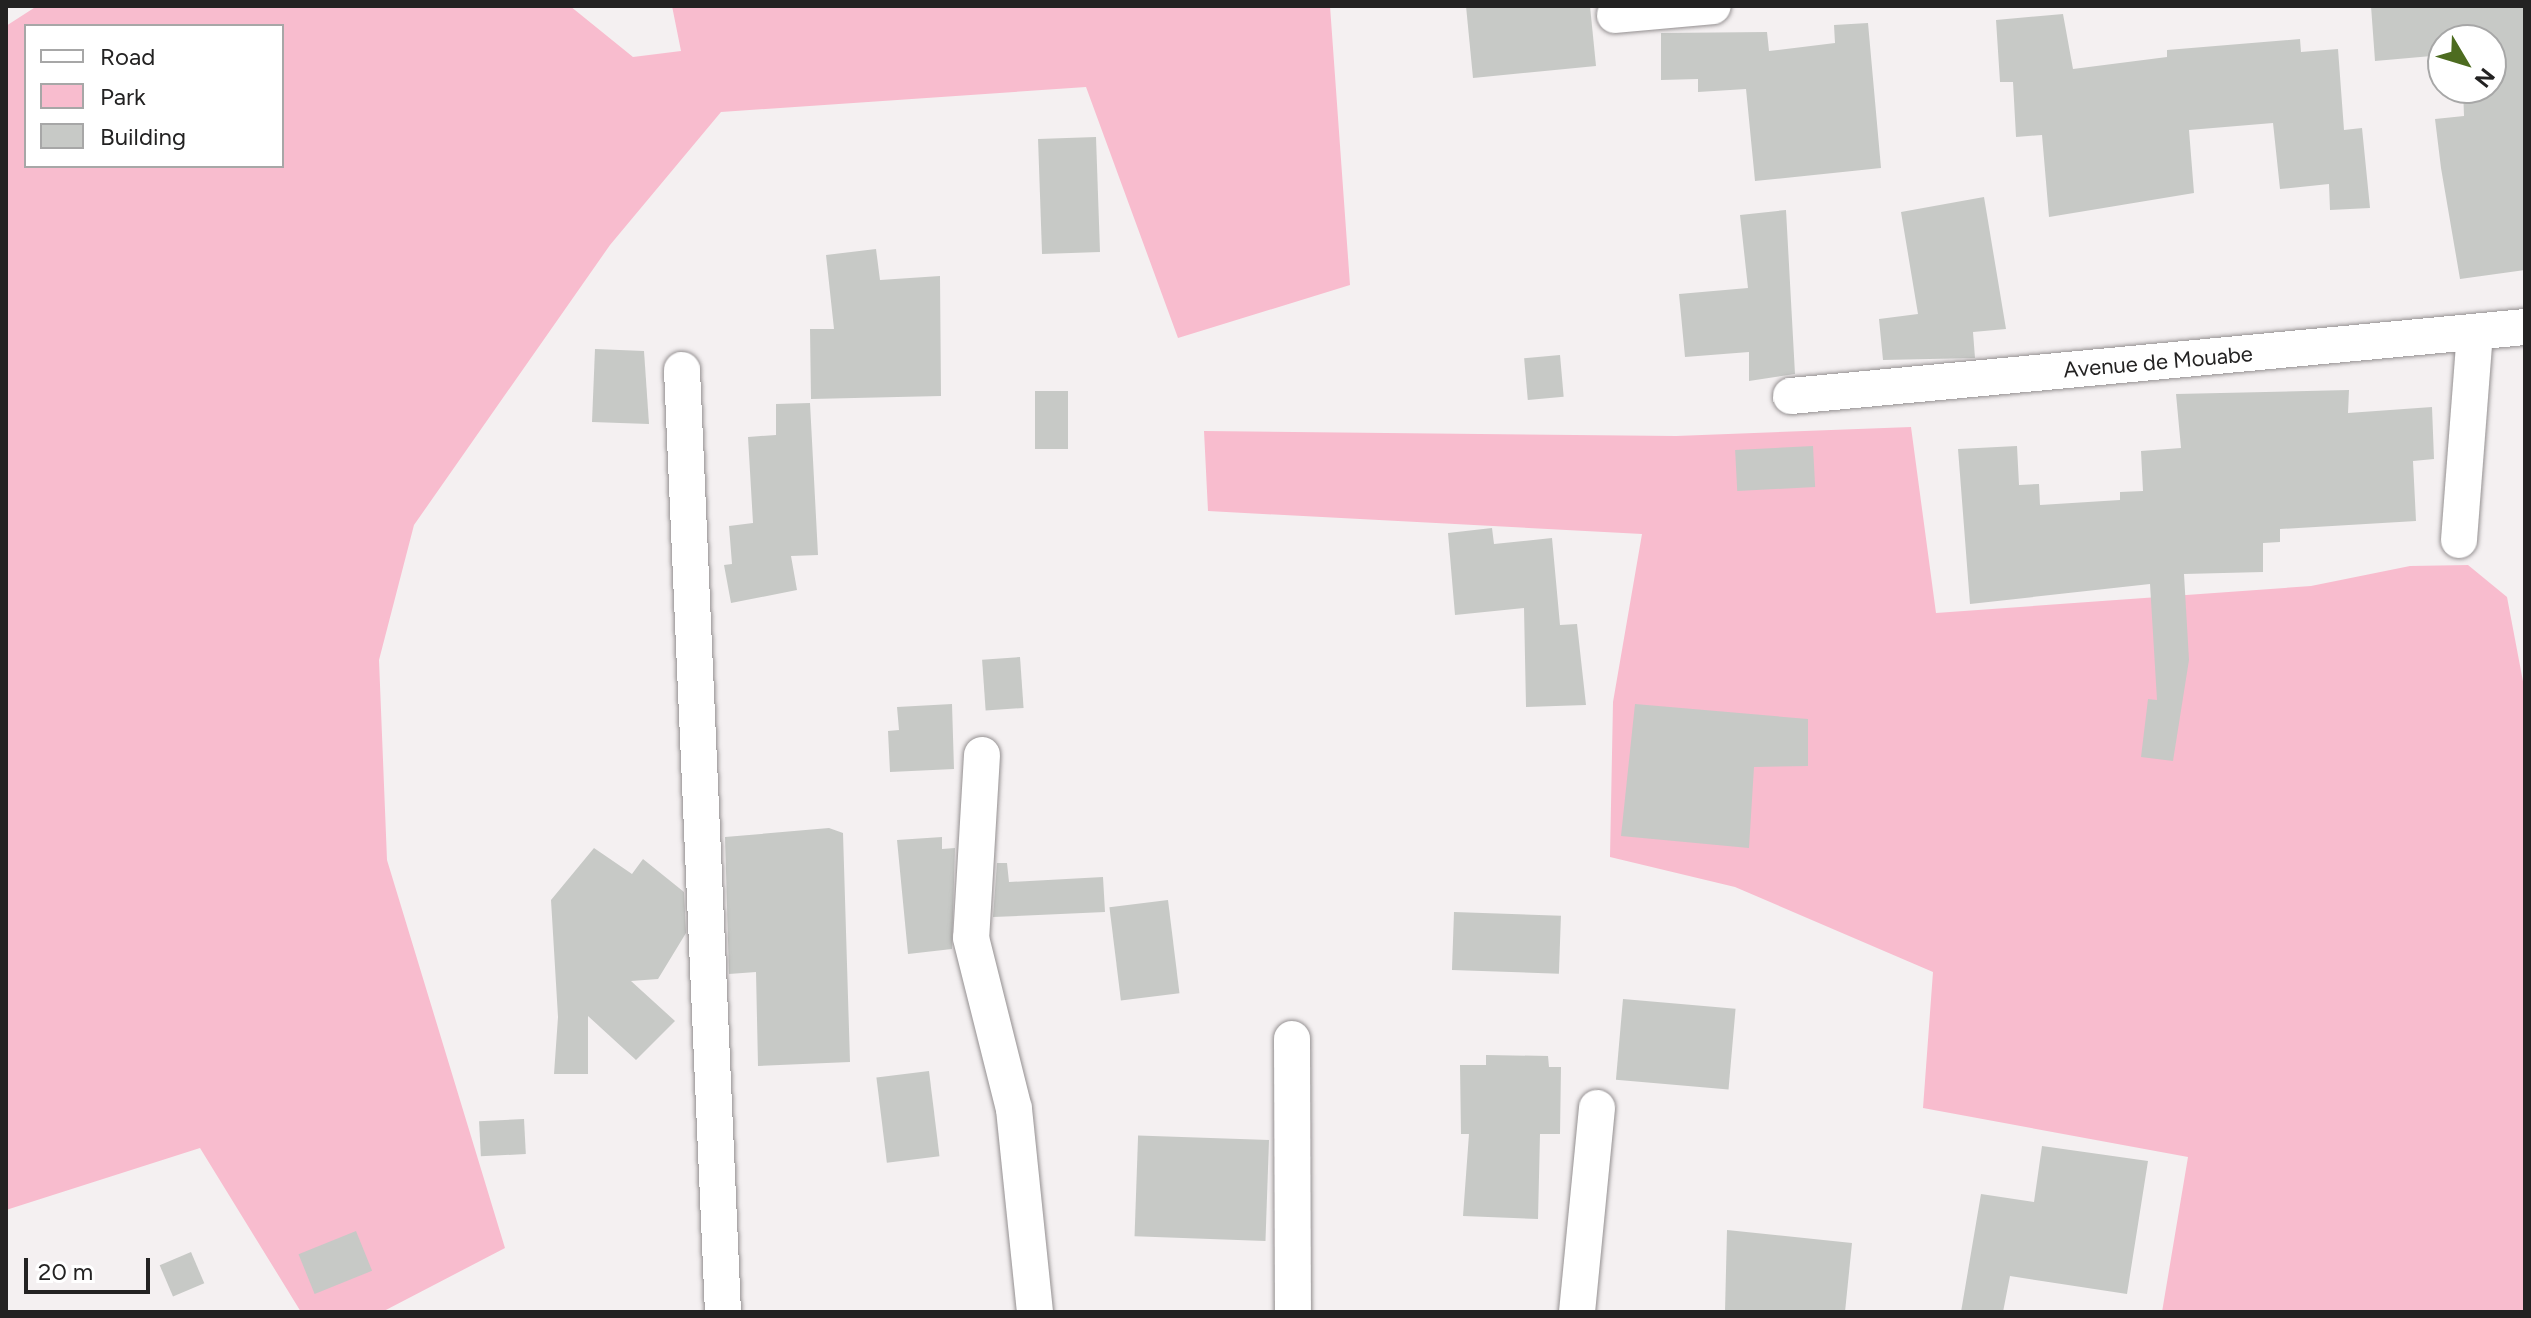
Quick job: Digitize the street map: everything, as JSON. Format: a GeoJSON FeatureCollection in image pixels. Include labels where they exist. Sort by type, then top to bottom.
{"type":"FeatureCollection","features":[{"type":"Feature","properties":{"kind":"street"},"geometry":{"type":"LineString","coordinates":[[1615,15],[1713,6]]}},
{"type":"Feature","properties":{"kind":"street","name":"Avenue de Mouabe"},"geometry":{"type":"LineString","coordinates":[[1791,396],[2525,327]]}},
{"type":"Feature","properties":{"kind":"street"},"geometry":{"type":"LineString","coordinates":[[2459,540],[2475,333]]}},
{"type":"Feature","properties":{"kind":"street"},"geometry":{"type":"LineString","coordinates":[[682,370],[723,1312]]}},
{"type":"Feature","properties":{"kind":"street"},"geometry":{"type":"LineString","coordinates":[[982,755],[971,938],[1014,1109],[1035,1312]]}},
{"type":"Feature","properties":{"kind":"street"},"geometry":{"type":"LineString","coordinates":[[1292,1039],[1293,1312]]}},
{"type":"Feature","properties":{"kind":"street"},"geometry":{"type":"LineString","coordinates":[[1577,1312],[1597,1108]]}},
{"type":"Feature","properties":{"kind":"green space"},"geometry":{"type":"Polygon","coordinates":[[[37,6],[570,6],[633,57],[681,51],[672,6],[1330,6],[1350,285],[1178,338],[1086,87],[721,112],[610,245],[414,525],[379,660],[387,860],[505,1248],[382,1312],[301,1312],[200,1148],[6,1210],[6,26],[37,6]]]}},
{"type":"Feature","properties":{"kind":"green space"},"geometry":{"type":"Polygon","coordinates":[[[1911,427],[1936,613],[2311,586],[2410,566],[2468,565],[2507,597],[2525,692],[2525,1312],[2162,1312],[2188,1157],[1923,1108],[1933,972],[1735,887],[1610,857],[1613,702],[1642,534],[1208,511],[1204,431],[1676,436],[1911,427]]]}},
{"type":"Feature","properties":{"kind":"building"},"geometry":{"type":"Polygon","coordinates":[[[1466,6],[1590,6],[1596,66],[1473,78],[1466,6]]]}},
{"type":"Feature","properties":{"kind":"building"},"geometry":{"type":"Polygon","coordinates":[[[2371,6],[2525,6],[2525,270],[2460,279],[2435,119],[2464,116],[2464,104],[2507,104],[2507,24],[2427,24],[2427,56],[2375,61],[2371,6]]]}},
{"type":"Feature","properties":{"kind":"building"},"geometry":{"type":"Polygon","coordinates":[[[2063,14],[2073,69],[2167,57],[2167,50],[2300,39],[2301,52],[2338,49],[2344,130],[2362,128],[2370,208],[2330,210],[2329,184],[2280,189],[2273,123],[2189,130],[2194,193],[2049,217],[2042,135],[2016,137],[2013,82],[2000,82],[1996,20],[2063,14]]]}},
{"type":"Feature","properties":{"kind":"building"},"geometry":{"type":"Polygon","coordinates":[[[1868,23],[1881,168],[1755,181],[1746,89],[1698,92],[1698,79],[1661,80],[1661,33],[1767,32],[1769,51],[1835,43],[1834,25],[1868,23]]]}},
{"type":"Feature","properties":{"kind":"building"},"geometry":{"type":"Polygon","coordinates":[[[1096,137],[1100,252],[1042,254],[1038,139],[1096,137]]]}},
{"type":"Feature","properties":{"kind":"building"},"geometry":{"type":"Polygon","coordinates":[[[1984,197],[2006,329],[1973,332],[1975,358],[1883,360],[1879,319],[1918,314],[1901,212],[1984,197]]]}},
{"type":"Feature","properties":{"kind":"building"},"geometry":{"type":"Polygon","coordinates":[[[1786,210],[1795,374],[1749,381],[1749,352],[1685,357],[1679,294],[1748,288],[1740,215],[1786,210]]]}},
{"type":"Feature","properties":{"kind":"building"},"geometry":{"type":"Polygon","coordinates":[[[876,249],[880,280],[940,276],[941,396],[811,399],[810,329],[834,329],[826,255],[876,249]]]}},
{"type":"Feature","properties":{"kind":"building"},"geometry":{"type":"Polygon","coordinates":[[[595,349],[644,351],[649,424],[592,422],[595,349]]]}},
{"type":"Feature","properties":{"kind":"building"},"geometry":{"type":"Polygon","coordinates":[[[1560,355],[1564,397],[1528,400],[1524,358],[1560,355]]]}},
{"type":"Feature","properties":{"kind":"building"},"geometry":{"type":"Polygon","coordinates":[[[2349,390],[2348,413],[2432,407],[2434,459],[2413,461],[2416,521],[2280,529],[2280,542],[2263,543],[2263,572],[2184,574],[2189,660],[2173,761],[2141,757],[2148,699],[2157,700],[2150,584],[1970,604],[1958,449],[2017,446],[2019,485],[2039,484],[2040,505],[2120,500],[2120,492],[2143,491],[2141,451],[2181,448],[2176,394],[2349,390]]]}},
{"type":"Feature","properties":{"kind":"building"},"geometry":{"type":"Polygon","coordinates":[[[1035,391],[1068,391],[1068,449],[1035,449],[1035,391]]]}},
{"type":"Feature","properties":{"kind":"building"},"geometry":{"type":"Polygon","coordinates":[[[810,403],[818,555],[791,556],[797,590],[731,603],[724,565],[732,564],[729,526],[753,523],[748,437],[776,435],[776,404],[810,403]]]}},
{"type":"Feature","properties":{"kind":"building"},"geometry":{"type":"Polygon","coordinates":[[[1813,446],[1815,487],[1737,491],[1735,450],[1813,446]]]}},
{"type":"Feature","properties":{"kind":"building"},"geometry":{"type":"Polygon","coordinates":[[[1492,528],[1494,544],[1552,538],[1560,625],[1577,624],[1586,705],[1526,707],[1524,608],[1455,615],[1448,533],[1492,528]]]}},
{"type":"Feature","properties":{"kind":"building"},"geometry":{"type":"Polygon","coordinates":[[[1020,657],[1024,708],[986,711],[982,660],[1020,657]]]}},
{"type":"Feature","properties":{"kind":"building"},"geometry":{"type":"Polygon","coordinates":[[[952,704],[954,769],[890,772],[888,731],[899,730],[897,707],[952,704]]]}},
{"type":"Feature","properties":{"kind":"building"},"geometry":{"type":"Polygon","coordinates":[[[1635,704],[1808,719],[1808,766],[1754,767],[1749,848],[1621,836],[1635,704]]]}},
{"type":"Feature","properties":{"kind":"building"},"geometry":{"type":"Polygon","coordinates":[[[829,828],[843,833],[850,1062],[758,1066],[756,972],[729,974],[725,837],[829,828]]]}},
{"type":"Feature","properties":{"kind":"building"},"geometry":{"type":"Polygon","coordinates":[[[942,837],[942,849],[955,848],[952,949],[908,954],[897,840],[942,837]]]}},
{"type":"Feature","properties":{"kind":"building"},"geometry":{"type":"Polygon","coordinates":[[[594,848],[632,874],[643,859],[684,892],[686,933],[658,979],[631,981],[675,1021],[636,1060],[588,1016],[588,1074],[554,1074],[558,1017],[551,900],[594,848]]]}},
{"type":"Feature","properties":{"kind":"building"},"geometry":{"type":"Polygon","coordinates":[[[997,863],[1007,863],[1009,882],[1103,877],[1105,912],[993,917],[997,863]]]}},
{"type":"Feature","properties":{"kind":"building"},"geometry":{"type":"Polygon","coordinates":[[[1168,900],[1179,993],[1121,1000],[1109,907],[1168,900]]]}},
{"type":"Feature","properties":{"kind":"building"},"geometry":{"type":"Polygon","coordinates":[[[1454,912],[1561,916],[1559,974],[1452,970],[1454,912]]]}},
{"type":"Feature","properties":{"kind":"building"},"geometry":{"type":"Polygon","coordinates":[[[1623,999],[1736,1009],[1729,1090],[1616,1080],[1623,999]]]}},
{"type":"Feature","properties":{"kind":"building"},"geometry":{"type":"Polygon","coordinates":[[[1486,1055],[1548,1056],[1549,1067],[1561,1067],[1560,1134],[1540,1134],[1538,1219],[1463,1216],[1469,1134],[1461,1134],[1460,1065],[1486,1065],[1486,1055]]]}},
{"type":"Feature","properties":{"kind":"building"},"geometry":{"type":"Polygon","coordinates":[[[929,1071],[939,1156],[887,1163],[876,1077],[929,1071]]]}},
{"type":"Feature","properties":{"kind":"building"},"geometry":{"type":"Polygon","coordinates":[[[524,1119],[526,1154],[481,1156],[479,1121],[524,1119]]]}},
{"type":"Feature","properties":{"kind":"building"},"geometry":{"type":"Polygon","coordinates":[[[1138,1135],[1269,1140],[1265,1241],[1135,1236],[1138,1135]]]}},
{"type":"Feature","properties":{"kind":"building"},"geometry":{"type":"Polygon","coordinates":[[[2042,1146],[2148,1161],[2127,1294],[2010,1276],[2003,1312],[1961,1312],[1981,1194],[2034,1202],[2042,1146]]]}},
{"type":"Feature","properties":{"kind":"building"},"geometry":{"type":"Polygon","coordinates":[[[1727,1230],[1852,1243],[1845,1312],[1725,1312],[1727,1230]]]}},
{"type":"Feature","properties":{"kind":"building"},"geometry":{"type":"Polygon","coordinates":[[[356,1231],[372,1271],[315,1294],[299,1254],[356,1231]]]}},
{"type":"Feature","properties":{"kind":"building"},"geometry":{"type":"Polygon","coordinates":[[[191,1252],[204,1283],[173,1297],[160,1265],[191,1252]]]}}]}
